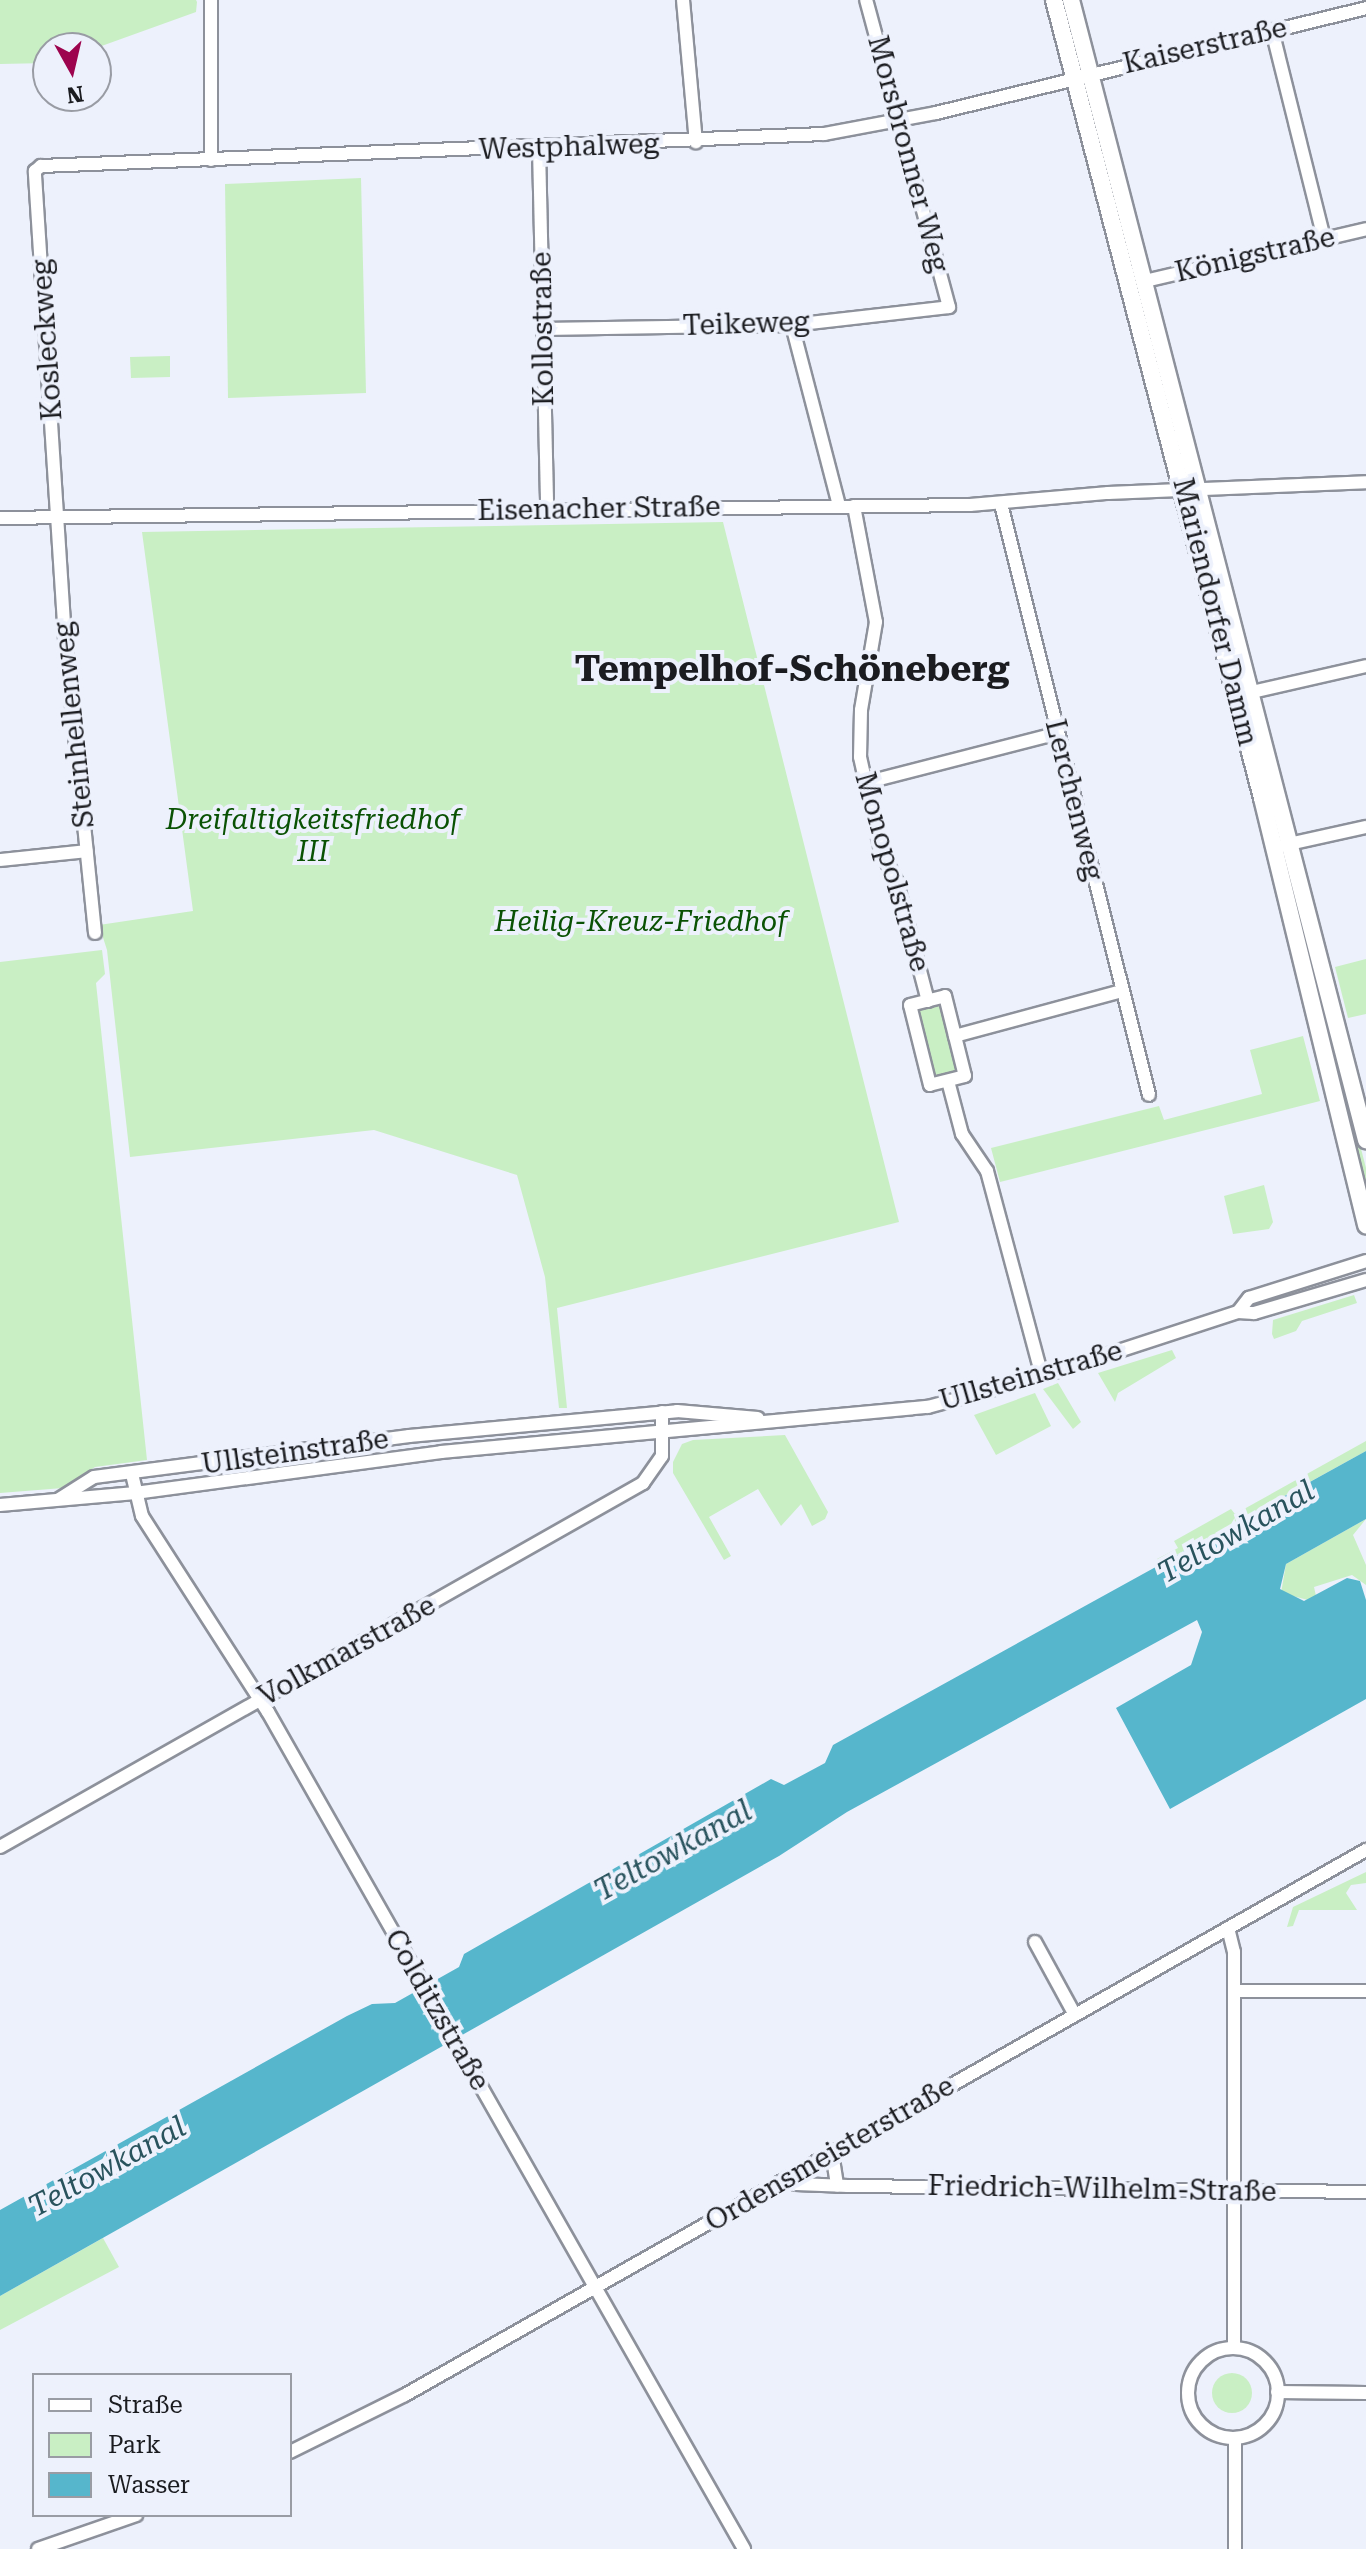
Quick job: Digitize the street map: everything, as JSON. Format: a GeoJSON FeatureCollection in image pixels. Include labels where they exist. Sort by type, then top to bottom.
{"type":"FeatureCollection","features":[{"type":"Feature","properties":{"kind":"main road","name":"Mariendorfer Damm"},"geometry":{"type":"LineString","coordinates":[[1054,0],[1082,75],[1145,281],[1191,489]]}},
{"type":"Feature","properties":{"kind":"main road","name":"Mariendorfer Damm"},"geometry":{"type":"LineString","coordinates":[[1071,0],[1082,75],[1282,846],[1366,1140]]}},
{"type":"Feature","properties":{"kind":"main road","name":"Mariendorfer Damm"},"geometry":{"type":"LineString","coordinates":[[1282,846],[1366,1226]]}},
{"type":"Feature","properties":{"kind":"street"},"geometry":{"type":"LineString","coordinates":[[211,0],[211,160]]}},
{"type":"Feature","properties":{"kind":"street"},"geometry":{"type":"LineString","coordinates":[[683,0],[696,142]]}},
{"type":"Feature","properties":{"kind":"street","name":"Morsbronner Weg"},"geometry":{"type":"LineString","coordinates":[[866,0],[949,307]]}},
{"type":"Feature","properties":{"kind":"street","name":"Kaiserstraße"},"geometry":{"type":"LineString","coordinates":[[1082,75],[1366,8]]}},
{"type":"Feature","properties":{"kind":"street"},"geometry":{"type":"LineString","coordinates":[[1272,30],[1324,239]]}},
{"type":"Feature","properties":{"kind":"street","name":"Westphalweg"},"geometry":{"type":"LineString","coordinates":[[41,166],[798,137],[899,121],[1082,75]]}},
{"type":"Feature","properties":{"kind":"street","name":"Kollostraße"},"geometry":{"type":"LineString","coordinates":[[539,148],[547,510]]}},
{"type":"Feature","properties":{"kind":"street","name":"Kosleckweg"},"geometry":{"type":"LineString","coordinates":[[41,166],[34,177],[60,518]]}},
{"type":"Feature","properties":{"kind":"street","name":"Königstraße"},"geometry":{"type":"LineString","coordinates":[[1145,281],[1366,229]]}},
{"type":"Feature","properties":{"kind":"street","name":"Teikeweg"},"geometry":{"type":"LineString","coordinates":[[543,329],[792,325],[949,307]]}},
{"type":"Feature","properties":{"kind":"street"},"geometry":{"type":"LineString","coordinates":[[792,325],[839,506]]}},
{"type":"Feature","properties":{"kind":"street","name":"Eisenacher Straße"},"geometry":{"type":"LineString","coordinates":[[0,518],[1001,504],[1191,489],[1366,482]]}},
{"type":"Feature","properties":{"kind":"street","name":"Lerchenweg"},"geometry":{"type":"LineString","coordinates":[[1001,504],[1055,734],[1149,1095]]}},
{"type":"Feature","properties":{"kind":"street","name":"Monopolstraße"},"geometry":{"type":"LineString","coordinates":[[854,506],[876,622],[860,721],[864,783],[928,1001]]}},
{"type":"Feature","properties":{"kind":"street","name":"Steinhellenweg"},"geometry":{"type":"LineString","coordinates":[[60,518],[65,639],[95,933]]}},
{"type":"Feature","properties":{"kind":"street"},"geometry":{"type":"LineString","coordinates":[[1243,694],[1366,666]]}},
{"type":"Feature","properties":{"kind":"street"},"geometry":{"type":"LineString","coordinates":[[864,783],[1055,734]]}},
{"type":"Feature","properties":{"kind":"street"},"geometry":{"type":"LineString","coordinates":[[1282,846],[1366,827]]}},
{"type":"Feature","properties":{"kind":"street"},"geometry":{"type":"LineString","coordinates":[[0,860],[87,851]]}},
{"type":"Feature","properties":{"kind":"street"},"geometry":{"type":"LineString","coordinates":[[955,1036],[1122,991]]}},
{"type":"Feature","properties":{"kind":"street","name":"Monopolstraße"},"geometry":{"type":"LineString","coordinates":[[945,996],[955,1036],[965,1076],[930,1085],[910,1005],[945,996]]}},
{"type":"Feature","properties":{"kind":"street"},"geometry":{"type":"LineString","coordinates":[[948,1081],[962,1134],[987,1171],[1042,1376]]}},
{"type":"Feature","properties":{"kind":"street","name":"Ullsteinstraße"},"geometry":{"type":"LineString","coordinates":[[1238,1312],[1249,1298],[1366,1261]]}},
{"type":"Feature","properties":{"kind":"street","name":"Ullsteinstraße"},"geometry":{"type":"LineString","coordinates":[[0,1505],[135,1493],[542,1443],[928,1407],[1042,1376],[1238,1312],[1254,1313],[1366,1280]]}},
{"type":"Feature","properties":{"kind":"street","name":"Ullsteinstraße"},"geometry":{"type":"LineString","coordinates":[[57,1500],[94,1477],[539,1423],[703,1410],[771,1421]]}},
{"type":"Feature","properties":{"kind":"street"},"geometry":{"type":"LineString","coordinates":[[662,1412],[663,1432]]}},
{"type":"Feature","properties":{"kind":"street"},"geometry":{"type":"LineString","coordinates":[[539,1423],[542,1443]]}},
{"type":"Feature","properties":{"kind":"street","name":"Volkmarstraße"},"geometry":{"type":"LineString","coordinates":[[0,1847],[643,1483],[662,1456],[663,1432]]}},
{"type":"Feature","properties":{"kind":"street"},"geometry":{"type":"LineString","coordinates":[[183,1467],[185,1487]]}},
{"type":"Feature","properties":{"kind":"street","name":"Colditzstraße"},"geometry":{"type":"LineString","coordinates":[[132,1474],[135,1493],[153,1534],[260,1700],[744,2549]]}},
{"type":"Feature","properties":{"kind":"street","name":"Ordensmeisterstraße"},"geometry":{"type":"LineString","coordinates":[[292,2451],[393,2402],[1366,1850]]}},
{"type":"Feature","properties":{"kind":"street"},"geometry":{"type":"LineString","coordinates":[[1228,1928],[1233,1938],[1234,1991],[1234,2348]]}},
{"type":"Feature","properties":{"kind":"street"},"geometry":{"type":"LineString","coordinates":[[1035,1942],[1075,2015]]}},
{"type":"Feature","properties":{"kind":"street"},"geometry":{"type":"LineString","coordinates":[[1234,1991],[1366,1991]]}},
{"type":"Feature","properties":{"kind":"street"},"geometry":{"type":"LineString","coordinates":[[832,2153],[837,2186]]}},
{"type":"Feature","properties":{"kind":"street","name":"Friedrich-Wilhelm-Straße"},"geometry":{"type":"LineString","coordinates":[[790,2177],[796,2184],[837,2186],[1366,2192]]}},
{"type":"Feature","properties":{"kind":"street"},"geometry":{"type":"LineString","coordinates":[[1234,2348],[1262,2359],[1277,2392],[1265,2424],[1235,2438],[1205,2428],[1188,2397],[1191,2377],[1203,2360],[1234,2348]]}},
{"type":"Feature","properties":{"kind":"street"},"geometry":{"type":"LineString","coordinates":[[1277,2392],[1366,2393]]}},
{"type":"Feature","properties":{"kind":"street"},"geometry":{"type":"LineString","coordinates":[[1235,2438],[1235,2549]]}},
{"type":"Feature","properties":{"kind":"street"},"geometry":{"type":"LineString","coordinates":[[38,2549],[130,2517]]}},
{"type":"Feature","properties":{"kind":"green space"},"geometry":{"type":"Polygon","coordinates":[[[0,0],[197,2],[196,12],[112,42],[112,32],[32,32],[32,63],[0,64],[0,0]]]}},
{"type":"Feature","properties":{"kind":"green space"},"geometry":{"type":"Polygon","coordinates":[[[361,178],[366,393],[228,398],[225,184],[361,178]]]}},
{"type":"Feature","properties":{"kind":"green space"},"geometry":{"type":"Polygon","coordinates":[[[170,356],[170,377],[131,378],[130,357],[170,356]]]}},
{"type":"Feature","properties":{"kind":"green space"},"geometry":{"type":"Polygon","coordinates":[[[723,522],[899,1222],[557,1308],[567,1408],[559,1408],[545,1277],[517,1175],[374,1130],[130,1157],[107,950],[99,925],[193,911],[142,532],[723,522]]]}},
{"type":"Feature","properties":{"kind":"green space"},"geometry":{"type":"Polygon","coordinates":[[[1287,863],[1366,1168],[1366,1197],[1284,864],[1287,863]]]}},
{"type":"Feature","properties":{"kind":"green space"},"geometry":{"type":"Polygon","coordinates":[[[102,950],[105,974],[96,983],[147,1460],[95,1467],[63,1488],[0,1493],[0,962],[102,950]]]}},
{"type":"Feature","properties":{"kind":"green space"},"geometry":{"type":"Polygon","coordinates":[[[1366,959],[1366,1014],[1348,1018],[1335,967],[1366,959]]]}},
{"type":"Feature","properties":{"kind":"green space"},"geometry":{"type":"Polygon","coordinates":[[[936,1003],[944,1010],[958,1069],[941,1078],[932,1074],[917,1017],[920,1008],[936,1003]]]}},
{"type":"Feature","properties":{"kind":"green space"},"geometry":{"type":"Polygon","coordinates":[[[1303,1036],[1320,1101],[1000,1182],[991,1148],[1159,1106],[1164,1120],[1262,1094],[1250,1050],[1303,1036]]]}},
{"type":"Feature","properties":{"kind":"green space"},"geometry":{"type":"Polygon","coordinates":[[[1264,1185],[1273,1222],[1269,1229],[1233,1234],[1224,1196],[1264,1185]]]}},
{"type":"Feature","properties":{"kind":"green space"},"geometry":{"type":"Polygon","coordinates":[[[1354,1295],[1357,1303],[1302,1321],[1296,1331],[1274,1339],[1273,1320],[1354,1295]]]}},
{"type":"Feature","properties":{"kind":"green space"},"geometry":{"type":"Polygon","coordinates":[[[1172,1350],[1176,1358],[1118,1393],[1115,1402],[1098,1373],[1172,1350]]]}},
{"type":"Feature","properties":{"kind":"green space"},"geometry":{"type":"Polygon","coordinates":[[[1058,1383],[1081,1422],[1073,1429],[1043,1389],[1058,1383]]]}},
{"type":"Feature","properties":{"kind":"green space"},"geometry":{"type":"Polygon","coordinates":[[[1035,1393],[1051,1426],[996,1455],[974,1415],[1035,1393]]]}},
{"type":"Feature","properties":{"kind":"green space"},"geometry":{"type":"Polygon","coordinates":[[[785,1435],[828,1512],[825,1519],[812,1526],[801,1504],[781,1526],[758,1489],[709,1517],[731,1556],[724,1560],[673,1473],[673,1462],[682,1444],[693,1440],[785,1435]]]}},
{"type":"Feature","properties":{"kind":"green space"},"geometry":{"type":"Polygon","coordinates":[[[1366,1441],[1366,1451],[1160,1564],[1157,1559],[1178,1548],[1174,1541],[1231,1509],[1235,1514],[1366,1441]]]}},
{"type":"Feature","properties":{"kind":"green space"},"geometry":{"type":"Polygon","coordinates":[[[1366,1519],[1353,1535],[1366,1565],[1366,1585],[1352,1575],[1314,1587],[1316,1596],[1308,1600],[1281,1593],[1286,1564],[1366,1519]]]}},
{"type":"Feature","properties":{"kind":"green space"},"geometry":{"type":"Polygon","coordinates":[[[1366,1872],[1366,1883],[1351,1885],[1346,1893],[1357,1910],[1299,1910],[1293,1926],[1287,1927],[1293,1907],[1366,1872]]]}},
{"type":"Feature","properties":{"kind":"green space"},"geometry":{"type":"Polygon","coordinates":[[[103,2238],[119,2267],[0,2330],[0,2296],[103,2238]]]}},
{"type":"Feature","properties":{"kind":"green space"},"geometry":{"type":"Polygon","coordinates":[[[1232,2373],[1246,2379],[1252,2393],[1246,2407],[1232,2413],[1218,2407],[1212,2393],[1218,2379],[1232,2373]]]}},
{"type":"Feature","properties":{"kind":"water","name":"Teltowkanal"},"geometry":{"type":"Polygon","coordinates":[[[1366,1451],[1366,1519],[1286,1564],[1280,1589],[1304,1601],[1347,1578],[1360,1581],[1366,1600],[1366,1699],[1170,1809],[1116,1708],[1191,1665],[1202,1632],[1197,1620],[847,1812],[779,1856],[0,2296],[0,2210],[347,2016],[372,2004],[395,2003],[459,1967],[464,1954],[771,1779],[784,1785],[825,1763],[833,1745],[1366,1451]]]}},
{"type":"Feature","properties":{"kind":"district","name":"Tempelhof-Schöneberg"},"geometry":{"type":"Point","coordinates":[792,670]}},
{"type":"Feature","properties":{"kind":"park label","name":"Dreifaltigkeitsfriedhof III"},"geometry":{"type":"Point","coordinates":[313,836]}},
{"type":"Feature","properties":{"kind":"park label","name":"Heilig-Kreuz-Friedhof"},"geometry":{"type":"Point","coordinates":[641,922]}}]}
